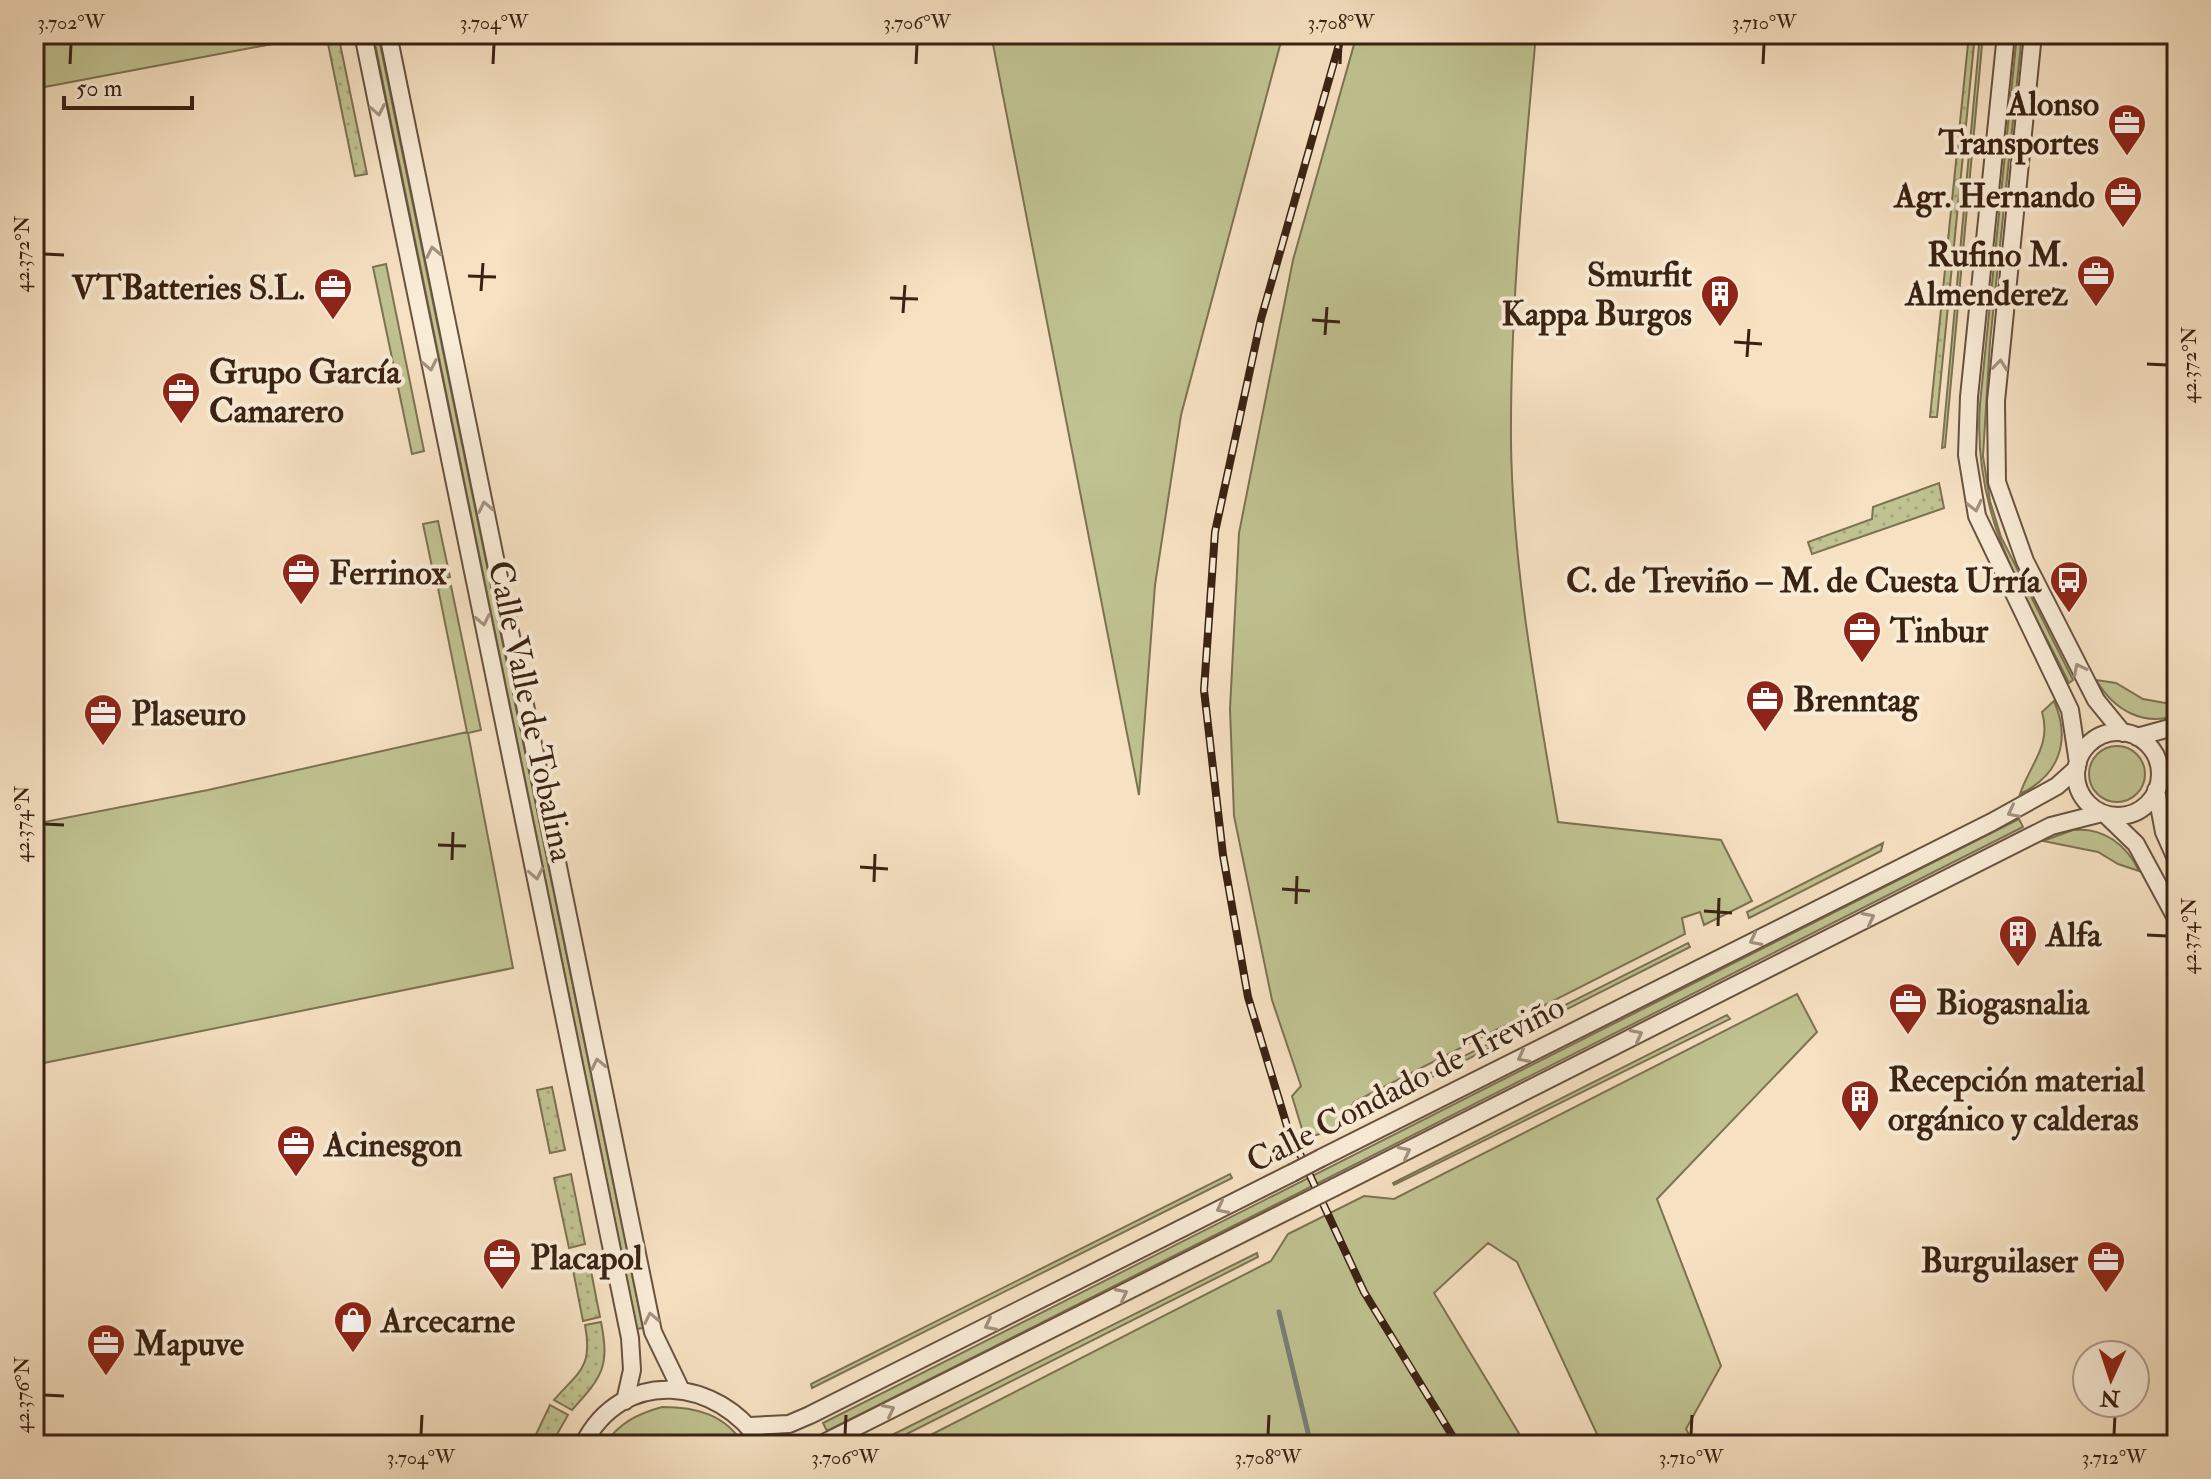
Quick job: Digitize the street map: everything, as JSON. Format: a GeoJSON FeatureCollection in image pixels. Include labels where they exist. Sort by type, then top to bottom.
{"type":"FeatureCollection","features":[{"type":"Feature","properties":{"kind":"street","name":"Calle Valle de Tobalina"},"geometry":{"type":"LineString","coordinates":[[363,34],[630,1338],[632,1370],[625,1401]]}},
{"type":"Feature","properties":{"kind":"street","name":"Calle Valle de Tobalina"},"geometry":{"type":"LineString","coordinates":[[388,34],[653,1332],[681,1390]]}},
{"type":"Feature","properties":{"kind":"street"},"geometry":{"type":"LineString","coordinates":[[2006,34],[1969,397],[1967,455],[1977,516],[2070,710],[2083,797],[2136,844],[2177,920]]}},
{"type":"Feature","properties":{"kind":"street"},"geometry":{"type":"LineString","coordinates":[[2033,34],[1996,401],[1997,482],[2025,561],[2096,700],[2130,735],[2154,753],[2164,832],[2177,861]]}},
{"type":"Feature","properties":{"kind":"street"},"geometry":{"type":"LineString","coordinates":[[2077,766],[2085,749],[2097,738],[2177,726]]}},
{"type":"Feature","properties":{"kind":"street","name":"Calle Condado de Treviño"},"geometry":{"type":"LineString","coordinates":[[750,1426],[789,1424],[810,1415],[2006,815],[2057,786],[2077,766]]}},
{"type":"Feature","properties":{"kind":"street"},"geometry":{"type":"LineString","coordinates":[[2103,813],[2134,813],[2146,805],[2158,785],[2177,767]]}},
{"type":"Feature","properties":{"kind":"street","name":"Calle Condado de Treviño"},"geometry":{"type":"LineString","coordinates":[[820,1445],[2051,826],[2103,813]]}},
{"type":"Feature","properties":{"kind":"street"},"geometry":{"type":"LineString","coordinates":[[583,1445],[603,1417],[625,1401],[653,1392],[681,1390],[726,1405],[750,1426],[762,1445]]}},
{"type":"Feature","properties":{"kind":"green space"},"geometry":{"type":"Polygon","coordinates":[[[34,34],[325,34],[34,89],[34,34]]]}},
{"type":"Feature","properties":{"kind":"green space"},"geometry":{"type":"Polygon","coordinates":[[[326,34],[338,34],[367,174],[355,176],[326,34]]]}},
{"type":"Feature","properties":{"kind":"green space"},"geometry":{"type":"Polygon","coordinates":[[[373,34],[378,34],[643,1328],[637,1329],[373,34]]]}},
{"type":"Feature","properties":{"kind":"green space"},"geometry":{"type":"Polygon","coordinates":[[[991,34],[1283,34],[1181,415],[1155,585],[1139,795],[991,34]]]}},
{"type":"Feature","properties":{"kind":"green space"},"geometry":{"type":"Polygon","coordinates":[[[1357,34],[1536,34],[1515,290],[1511,444],[1521,587],[1558,822],[1721,840],[1752,901],[1704,925],[1700,912],[1682,918],[1685,934],[1354,1102],[1337,1128],[1305,1139],[1292,1096],[1301,1086],[1272,1000],[1234,816],[1230,709],[1239,533],[1293,260],[1357,34]]]}},
{"type":"Feature","properties":{"kind":"green space"},"geometry":{"type":"Polygon","coordinates":[[[1969,34],[1975,34],[1937,417],[1930,417],[1969,34]]]}},
{"type":"Feature","properties":{"kind":"green space"},"geometry":{"type":"Polygon","coordinates":[[[1980,34],[1983,34],[1945,447],[1942,448],[1980,34]]]}},
{"type":"Feature","properties":{"kind":"green space"},"geometry":{"type":"Polygon","coordinates":[[[2017,34],[2022,34],[1990,342],[1983,456],[1990,501],[2001,537],[2073,680],[2069,683],[2004,550],[1984,481],[1980,444],[1980,404],[2017,34]]]}},
{"type":"Feature","properties":{"kind":"green space"},"geometry":{"type":"Polygon","coordinates":[[[386,264],[424,451],[412,454],[373,267],[386,264]]]}},
{"type":"Feature","properties":{"kind":"green space"},"geometry":{"type":"Polygon","coordinates":[[[1939,483],[1944,508],[1812,554],[1808,542],[1872,519],[1873,507],[1939,483]]]}},
{"type":"Feature","properties":{"kind":"green space"},"geometry":{"type":"Polygon","coordinates":[[[438,521],[450,577],[435,581],[423,524],[438,521]]]}},
{"type":"Feature","properties":{"kind":"green space"},"geometry":{"type":"Polygon","coordinates":[[[451,586],[481,730],[468,733],[513,968],[34,1065],[34,824],[208,790],[467,732],[438,588],[451,586]]]}},
{"type":"Feature","properties":{"kind":"green space"},"geometry":{"type":"Polygon","coordinates":[[[2096,680],[2116,683],[2143,699],[2177,705],[2177,715],[2153,719],[2130,713],[2111,700],[2096,680]]]}},
{"type":"Feature","properties":{"kind":"green space"},"geometry":{"type":"Polygon","coordinates":[[[2054,701],[2061,729],[2058,755],[2045,777],[2020,794],[2042,745],[2042,712],[2054,701]]]}},
{"type":"Feature","properties":{"kind":"green space"},"geometry":{"type":"Polygon","coordinates":[[[2117,746],[2137,754],[2145,774],[2137,794],[2117,802],[2097,794],[2089,774],[2097,754],[2117,746]]]}},
{"type":"Feature","properties":{"kind":"green space"},"geometry":{"type":"Polygon","coordinates":[[[2019,819],[2023,827],[827,1431],[823,1423],[2019,819]]]}},
{"type":"Feature","properties":{"kind":"green space"},"geometry":{"type":"Polygon","coordinates":[[[2073,830],[2094,831],[2112,839],[2134,861],[2139,871],[2118,864],[2098,852],[2043,841],[2073,830]]]}},
{"type":"Feature","properties":{"kind":"green space"},"geometry":{"type":"Polygon","coordinates":[[[1883,843],[1881,851],[1749,918],[1747,912],[1883,843]]]}},
{"type":"Feature","properties":{"kind":"green space"},"geometry":{"type":"Polygon","coordinates":[[[1688,943],[1690,947],[1363,1112],[1363,1107],[1688,943]]]}},
{"type":"Feature","properties":{"kind":"green space"},"geometry":{"type":"Polygon","coordinates":[[[1797,994],[1817,1032],[1657,1199],[1721,1366],[1686,1429],[1695,1445],[1602,1445],[1517,1262],[1488,1243],[1434,1293],[1526,1445],[911,1445],[1271,1261],[1288,1234],[1364,1196],[1394,1199],[1797,994]]]}},
{"type":"Feature","properties":{"kind":"green space"},"geometry":{"type":"Polygon","coordinates":[[[1727,1015],[1730,1019],[1394,1185],[1393,1183],[1727,1015]]]}},
{"type":"Feature","properties":{"kind":"green space"},"geometry":{"type":"Polygon","coordinates":[[[552,1087],[565,1150],[550,1153],[537,1090],[552,1087]]]}},
{"type":"Feature","properties":{"kind":"green space"},"geometry":{"type":"Polygon","coordinates":[[[571,1174],[585,1244],[569,1248],[554,1178],[571,1174]]]}},
{"type":"Feature","properties":{"kind":"green space"},"geometry":{"type":"Polygon","coordinates":[[[1230,1174],[1232,1178],[812,1388],[811,1384],[1230,1174]]]}},
{"type":"Feature","properties":{"kind":"green space"},"geometry":{"type":"Polygon","coordinates":[[[1257,1253],[1258,1257],[885,1445],[872,1445],[1257,1253]]]}},
{"type":"Feature","properties":{"kind":"green space"},"geometry":{"type":"Polygon","coordinates":[[[590,1266],[600,1317],[583,1321],[573,1270],[590,1266]]]}},
{"type":"Feature","properties":{"kind":"green space"},"geometry":{"type":"Polygon","coordinates":[[[601,1322],[604,1361],[597,1380],[572,1410],[554,1400],[582,1368],[587,1351],[585,1325],[601,1322]]]}},
{"type":"Feature","properties":{"kind":"green space"},"geometry":{"type":"Polygon","coordinates":[[[550,1405],[568,1415],[551,1445],[531,1445],[550,1405]]]}},
{"type":"Feature","properties":{"kind":"green space"},"geometry":{"type":"Polygon","coordinates":[[[662,1407],[709,1414],[728,1426],[744,1445],[604,1445],[629,1420],[662,1407]]]}},
{"type":"Feature","properties":{"kind":"waterway"},"geometry":{"type":"LineString","coordinates":[[1279,1312],[1311,1445]]}},
{"type":"Feature","properties":{"kind":"railway"},"geometry":{"type":"LineString","coordinates":[[1342,34],[1261,319],[1215,532],[1204,690],[1223,855],[1248,997],[1287,1126],[1364,1292],[1458,1445]]}},
{"type":"Feature","properties":{"kind":"place","name":"Alonso Transportes"},"geometry":{"type":"Point","coordinates":[2127,157]}},
{"type":"Feature","properties":{"kind":"place","name":"Agr. Hernando"},"geometry":{"type":"Point","coordinates":[2123,229]}},
{"type":"Feature","properties":{"kind":"place","name":"Rufino M. Almenderez"},"geometry":{"type":"Point","coordinates":[2096,308]}},
{"type":"Feature","properties":{"kind":"place","name":"VTBatteries S.L."},"geometry":{"type":"Point","coordinates":[333,321]}},
{"type":"Feature","properties":{"kind":"place","name":"Smurfit Kappa Burgos"},"geometry":{"type":"Point","coordinates":[1720,328]}},
{"type":"Feature","properties":{"kind":"place","name":"Grupo García Camarero"},"geometry":{"type":"Point","coordinates":[181,425]}},
{"type":"Feature","properties":{"kind":"place","name":"Ferrinox"},"geometry":{"type":"Point","coordinates":[301,606]}},
{"type":"Feature","properties":{"kind":"place","name":"C. de Treviño – M. de Cuesta Urría"},"geometry":{"type":"Point","coordinates":[2069,614]}},
{"type":"Feature","properties":{"kind":"place","name":"Tinbur"},"geometry":{"type":"Point","coordinates":[1862,664]}},
{"type":"Feature","properties":{"kind":"place","name":"Brenntag"},"geometry":{"type":"Point","coordinates":[1765,733]}},
{"type":"Feature","properties":{"kind":"place","name":"Plaseuro"},"geometry":{"type":"Point","coordinates":[103,747]}},
{"type":"Feature","properties":{"kind":"place","name":"Alfa"},"geometry":{"type":"Point","coordinates":[2018,968]}},
{"type":"Feature","properties":{"kind":"place","name":"Biogasnalia"},"geometry":{"type":"Point","coordinates":[1908,1036]}},
{"type":"Feature","properties":{"kind":"place","name":"Recepción material orgánico y calderas"},"geometry":{"type":"Point","coordinates":[1860,1133]}},
{"type":"Feature","properties":{"kind":"place","name":"Acinesgon"},"geometry":{"type":"Point","coordinates":[296,1178]}},
{"type":"Feature","properties":{"kind":"place","name":"Placapol"},"geometry":{"type":"Point","coordinates":[502,1291]}},
{"type":"Feature","properties":{"kind":"place","name":"Burguilaser"},"geometry":{"type":"Point","coordinates":[2106,1294]}},
{"type":"Feature","properties":{"kind":"place","name":"Arcecarne"},"geometry":{"type":"Point","coordinates":[353,1354]}},
{"type":"Feature","properties":{"kind":"place","name":"Mapuve"},"geometry":{"type":"Point","coordinates":[106,1377]}}]}
